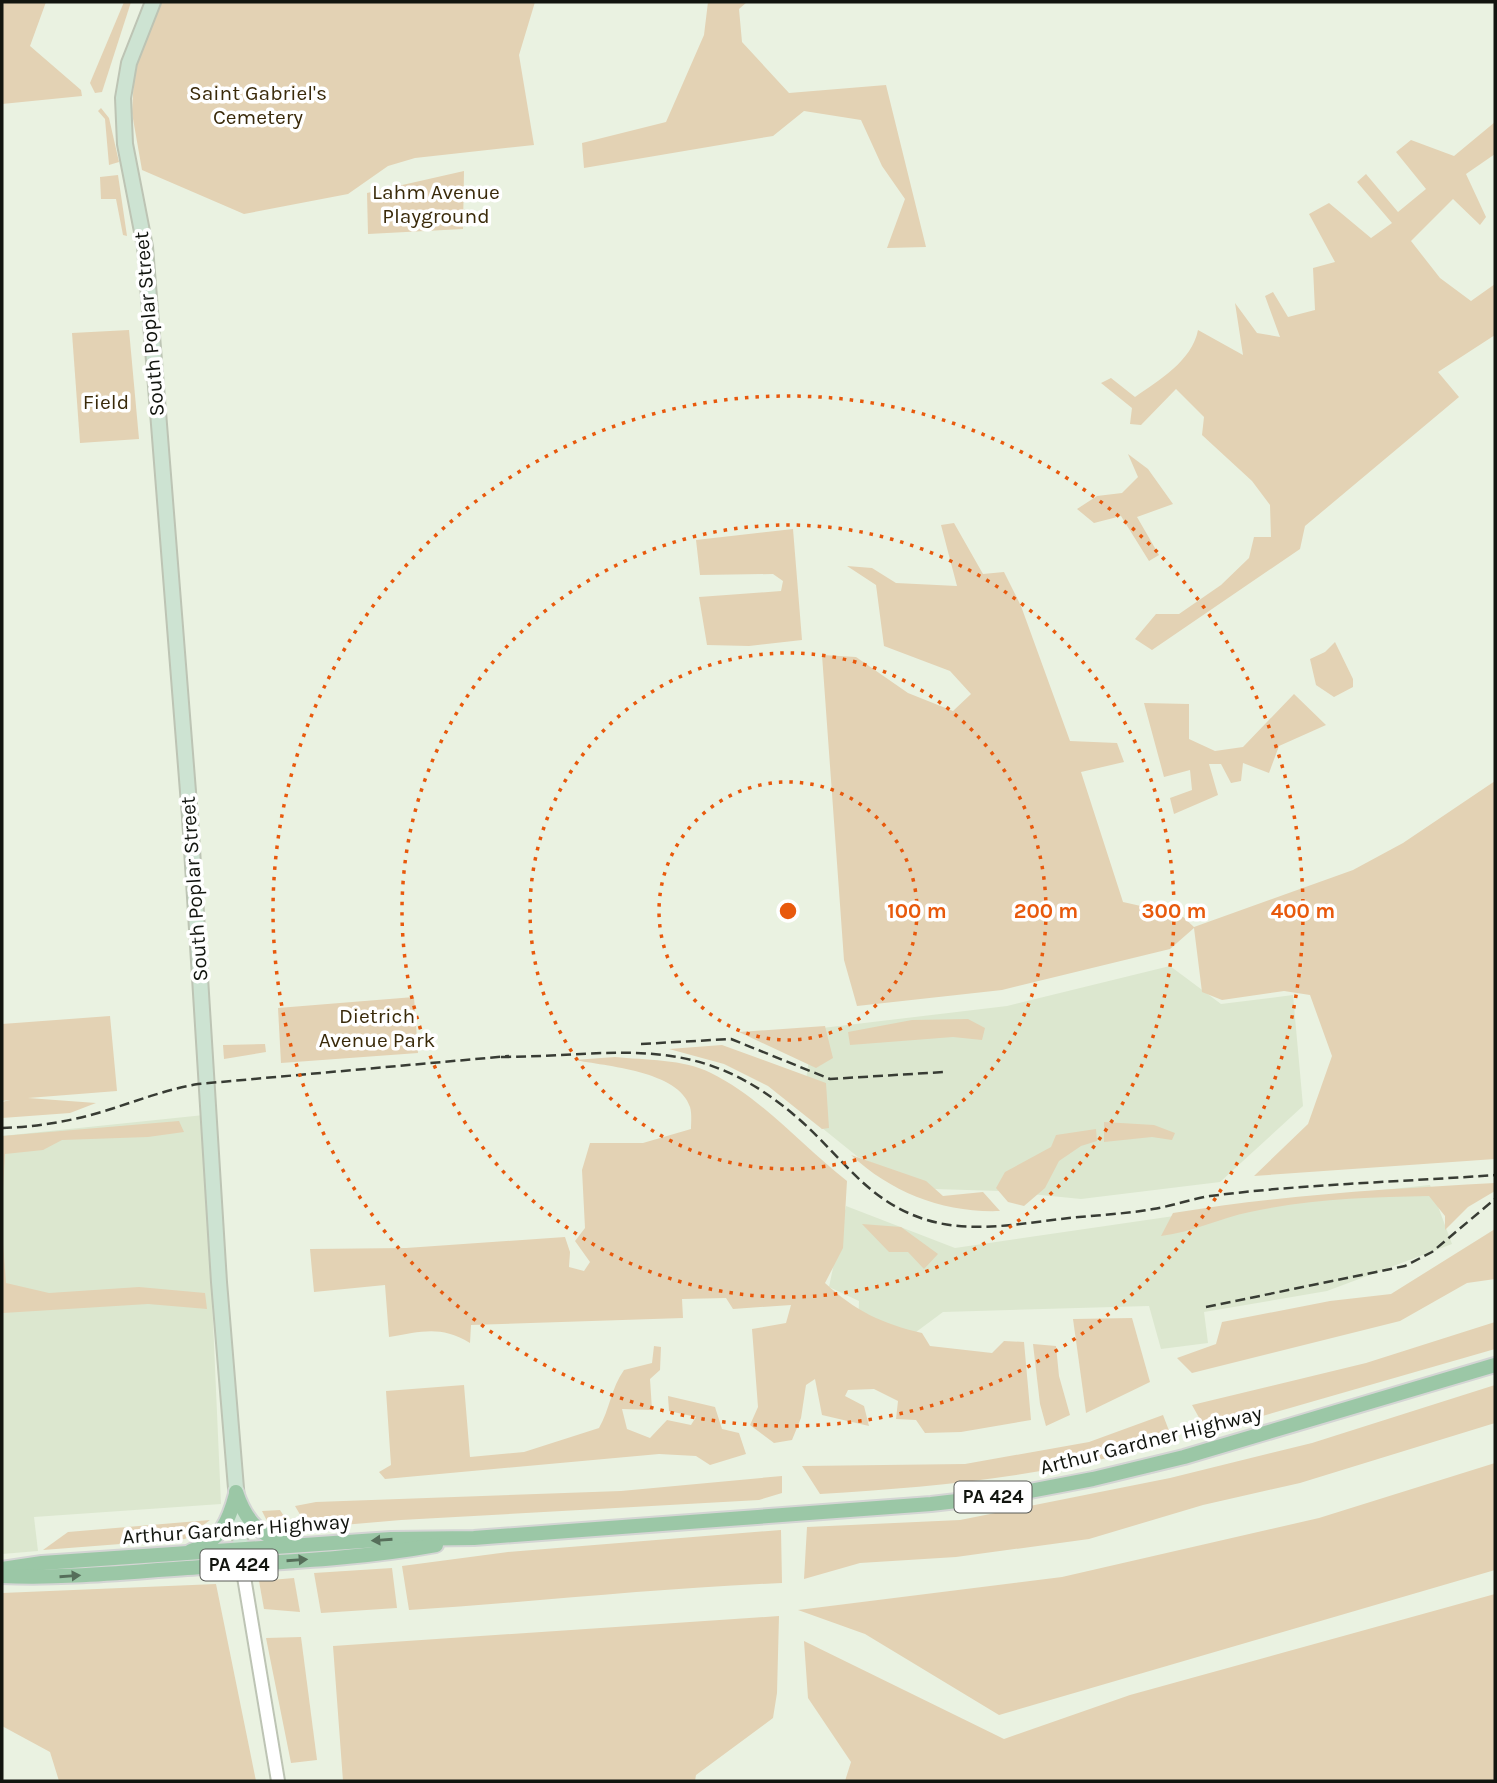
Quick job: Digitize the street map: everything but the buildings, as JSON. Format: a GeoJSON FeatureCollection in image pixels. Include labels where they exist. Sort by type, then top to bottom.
{"type":"FeatureCollection","features":[{"type":"Feature","properties":{"kind":"main road","name":"South Poplar Street"},"geometry":{"type":"LineString","coordinates":[[153,2],[129,62],[123,98],[125,144],[145,247],[192,842],[219,1282],[242,1558]]}},
{"type":"Feature","properties":{"kind":"main road","name":"Arthur Gardner Highway"},"geometry":{"type":"LineString","coordinates":[[2,1569],[42,1563],[176,1555],[242,1558],[307,1546],[391,1539],[474,1538],[931,1504],[1048,1489],[1184,1457],[1495,1365]]}},
{"type":"Feature","properties":{"kind":"main road"},"geometry":{"type":"LineString","coordinates":[[236,1492],[248,1519],[261,1533],[281,1541],[307,1546]]}},
{"type":"Feature","properties":{"kind":"main road"},"geometry":{"type":"LineString","coordinates":[[176,1555],[195,1551],[214,1540],[225,1528],[236,1492]]}},
{"type":"Feature","properties":{"kind":"main road","name":"Arthur Gardner Highway"},"geometry":{"type":"LineString","coordinates":[[2,1576],[41,1578],[242,1558],[392,1553],[474,1538]]}},
{"type":"Feature","properties":{"kind":"street","name":"South Poplar Street"},"geometry":{"type":"LineString","coordinates":[[242,1558],[278,1781]]}},
{"type":"Feature","properties":{"kind":"shaded area"},"geometry":{"type":"Polygon","coordinates":[[[1170,966],[1221,1004],[1293,995],[1303,1106],[1220,1182],[1081,1199],[1000,1191],[934,1189],[858,1157],[801,1111],[814,1029],[1007,1006],[1170,966]]]}},
{"type":"Feature","properties":{"kind":"shaded area"},"geometry":{"type":"Polygon","coordinates":[[[204,1115],[221,1504],[34,1517],[38,1551],[2,1554],[2,1136],[204,1115]]]}},
{"type":"Feature","properties":{"kind":"shaded area"},"geometry":{"type":"Polygon","coordinates":[[[1430,1185],[1452,1244],[1327,1291],[1204,1312],[1208,1343],[1161,1349],[1149,1306],[943,1312],[912,1335],[858,1330],[859,1301],[829,1287],[846,1206],[955,1248],[1277,1201],[1430,1185]]]}},
{"type":"Feature","properties":{"kind":"green space"},"geometry":{"type":"Polygon","coordinates":[[[2,2],[46,2],[30,46],[81,90],[82,96],[2,104],[2,2]]]}},
{"type":"Feature","properties":{"kind":"green space"},"geometry":{"type":"Polygon","coordinates":[[[124,2],[131,2],[102,92],[95,93],[90,83],[124,2]]]}},
{"type":"Feature","properties":{"kind":"green space","name":"Saint Gabriel's Cemetery"},"geometry":{"type":"Polygon","coordinates":[[[159,2],[535,2],[519,55],[534,145],[415,158],[388,166],[348,194],[244,214],[142,170],[132,113],[135,59],[159,2]]]}},
{"type":"Feature","properties":{"kind":"green space"},"geometry":{"type":"Polygon","coordinates":[[[708,2],[747,2],[739,9],[742,42],[789,93],[886,85],[926,247],[887,248],[905,199],[882,166],[861,120],[804,111],[773,136],[584,168],[582,143],[666,122],[704,35],[708,2]]]}},
{"type":"Feature","properties":{"kind":"green space"},"geometry":{"type":"Polygon","coordinates":[[[101,108],[109,118],[119,162],[109,165],[105,119],[98,111],[101,108]]]}},
{"type":"Feature","properties":{"kind":"green space"},"geometry":{"type":"Polygon","coordinates":[[[1495,122],[1495,154],[1466,174],[1486,217],[1480,225],[1453,199],[1411,241],[1440,278],[1471,301],[1495,284],[1495,335],[1438,372],[1459,397],[1305,526],[1300,549],[1152,650],[1135,639],[1156,614],[1179,614],[1221,585],[1249,558],[1254,537],[1271,537],[1270,505],[1252,481],[1202,435],[1204,417],[1176,389],[1141,425],[1130,424],[1132,408],[1101,383],[1111,378],[1135,397],[1164,377],[1182,360],[1195,341],[1198,330],[1243,355],[1235,303],[1257,333],[1280,337],[1265,296],[1273,292],[1288,317],[1315,310],[1313,268],[1335,262],[1309,214],[1329,203],[1371,238],[1392,223],[1357,182],[1366,174],[1398,212],[1426,189],[1396,152],[1411,140],[1454,156],[1495,122]]]}},
{"type":"Feature","properties":{"kind":"green space","name":"Lahm Avenue Playground"},"geometry":{"type":"Polygon","coordinates":[[[464,171],[463,229],[368,234],[367,193],[464,171]]]}},
{"type":"Feature","properties":{"kind":"green space"},"geometry":{"type":"Polygon","coordinates":[[[118,175],[127,236],[123,235],[116,199],[101,199],[100,177],[118,175]]]}},
{"type":"Feature","properties":{"kind":"green space","name":"Field"},"geometry":{"type":"Polygon","coordinates":[[[129,330],[139,439],[80,443],[72,333],[129,330]]]}},
{"type":"Feature","properties":{"kind":"green space"},"geometry":{"type":"Polygon","coordinates":[[[1128,454],[1148,469],[1173,504],[1137,517],[1159,555],[1149,561],[1121,516],[1094,523],[1077,509],[1097,496],[1122,493],[1138,477],[1128,454]]]}},
{"type":"Feature","properties":{"kind":"green space"},"geometry":{"type":"Polygon","coordinates":[[[954,523],[983,574],[1004,572],[1021,606],[1070,741],[1117,743],[1124,762],[1081,772],[1123,902],[1181,915],[1194,927],[1353,870],[1403,843],[1495,781],[1495,1159],[1254,1176],[1308,1124],[1332,1056],[1310,995],[1284,991],[1222,1000],[1202,992],[1194,928],[1170,949],[1002,990],[857,1006],[844,960],[822,655],[856,657],[908,693],[953,711],[971,694],[950,671],[884,646],[876,585],[847,566],[872,568],[896,583],[957,586],[941,525],[954,523]]]}},
{"type":"Feature","properties":{"kind":"green space"},"geometry":{"type":"Polygon","coordinates":[[[793,529],[802,640],[749,646],[707,645],[699,597],[781,591],[783,581],[773,574],[700,575],[696,540],[793,529]]]}},
{"type":"Feature","properties":{"kind":"green space"},"geometry":{"type":"Polygon","coordinates":[[[1335,642],[1353,679],[1353,687],[1334,697],[1316,685],[1310,659],[1325,652],[1335,642]]]}},
{"type":"Feature","properties":{"kind":"green space"},"geometry":{"type":"Polygon","coordinates":[[[1294,694],[1326,725],[1279,746],[1269,773],[1243,763],[1241,781],[1231,783],[1221,764],[1209,764],[1218,795],[1174,814],[1170,798],[1192,790],[1190,770],[1164,777],[1144,703],[1189,704],[1189,739],[1215,751],[1243,747],[1294,694]]]}},
{"type":"Feature","properties":{"kind":"green space","name":"Dietrich Avenue Park"},"geometry":{"type":"Polygon","coordinates":[[[414,997],[418,1053],[281,1063],[278,1008],[414,997]]]}},
{"type":"Feature","properties":{"kind":"green space"},"geometry":{"type":"Polygon","coordinates":[[[110,1016],[117,1091],[28,1098],[96,1103],[70,1113],[2,1118],[2,1102],[10,1100],[2,1101],[2,1024],[110,1016]]]}},
{"type":"Feature","properties":{"kind":"green space"},"geometry":{"type":"Polygon","coordinates":[[[968,1019],[985,1028],[982,1040],[953,1037],[850,1045],[848,1032],[912,1020],[968,1019]]]}},
{"type":"Feature","properties":{"kind":"green space"},"geometry":{"type":"Polygon","coordinates":[[[825,1026],[833,1058],[816,1068],[739,1032],[825,1026]]]}},
{"type":"Feature","properties":{"kind":"green space"},"geometry":{"type":"Polygon","coordinates":[[[265,1044],[266,1052],[224,1059],[223,1045],[265,1044]]]}},
{"type":"Feature","properties":{"kind":"green space"},"geometry":{"type":"Polygon","coordinates":[[[722,1045],[826,1083],[829,1128],[822,1129],[768,1086],[724,1064],[669,1049],[722,1045]]]}},
{"type":"Feature","properties":{"kind":"green space"},"geometry":{"type":"Polygon","coordinates":[[[615,1057],[664,1061],[700,1068],[748,1096],[781,1123],[847,1181],[843,1248],[825,1283],[870,1315],[922,1333],[930,1346],[992,1353],[1004,1341],[1024,1342],[1031,1420],[961,1432],[925,1433],[916,1420],[896,1419],[898,1401],[874,1389],[848,1390],[845,1396],[864,1406],[869,1426],[822,1415],[815,1379],[806,1385],[801,1418],[792,1440],[774,1443],[750,1425],[758,1407],[752,1329],[786,1323],[791,1305],[733,1309],[726,1298],[682,1299],[683,1318],[471,1325],[470,1343],[449,1334],[430,1331],[389,1337],[385,1285],[314,1292],[310,1249],[406,1248],[565,1237],[570,1252],[569,1267],[584,1271],[590,1262],[575,1241],[585,1228],[582,1170],[590,1143],[643,1143],[691,1129],[690,1107],[683,1095],[672,1085],[640,1072],[574,1060],[615,1057]]]}},
{"type":"Feature","properties":{"kind":"green space"},"geometry":{"type":"Polygon","coordinates":[[[179,1121],[184,1132],[148,1137],[62,1140],[43,1150],[5,1154],[2,1205],[2,1136],[179,1121]]]}},
{"type":"Feature","properties":{"kind":"green space"},"geometry":{"type":"Polygon","coordinates":[[[1104,1122],[1154,1125],[1175,1133],[1172,1140],[1152,1137],[1104,1142],[1104,1122]]]}},
{"type":"Feature","properties":{"kind":"green space"},"geometry":{"type":"Polygon","coordinates":[[[1096,1129],[1097,1141],[1081,1146],[1059,1161],[1045,1188],[1024,1206],[1008,1202],[996,1188],[1005,1172],[1051,1147],[1056,1135],[1096,1129]]]}},
{"type":"Feature","properties":{"kind":"green space"},"geometry":{"type":"Polygon","coordinates":[[[851,1155],[926,1181],[943,1196],[983,1192],[1000,1211],[959,1208],[920,1198],[884,1180],[851,1155]]]}},
{"type":"Feature","properties":{"kind":"green space"},"geometry":{"type":"Polygon","coordinates":[[[1495,1183],[1495,1191],[1468,1207],[1445,1230],[1445,1216],[1429,1196],[1407,1196],[1295,1204],[1239,1215],[1161,1236],[1173,1213],[1293,1197],[1495,1183]]]}},
{"type":"Feature","properties":{"kind":"green space"},"geometry":{"type":"Polygon","coordinates":[[[862,1224],[901,1227],[938,1254],[924,1269],[908,1252],[889,1252],[862,1224]]]}},
{"type":"Feature","properties":{"kind":"green space"},"geometry":{"type":"Polygon","coordinates":[[[1495,1229],[1495,1279],[1467,1283],[1400,1321],[1192,1373],[1177,1358],[1216,1344],[1222,1322],[1330,1301],[1391,1294],[1495,1229]]]}},
{"type":"Feature","properties":{"kind":"green space"},"geometry":{"type":"Polygon","coordinates":[[[2,1230],[6,1283],[49,1293],[139,1287],[205,1293],[207,1309],[148,1304],[3,1313],[2,1230]]]}},
{"type":"Feature","properties":{"kind":"green space"},"geometry":{"type":"Polygon","coordinates":[[[1132,1318],[1150,1382],[1086,1413],[1073,1319],[1132,1318]]]}},
{"type":"Feature","properties":{"kind":"green space"},"geometry":{"type":"Polygon","coordinates":[[[1495,1322],[1495,1349],[1207,1432],[1192,1405],[1366,1363],[1495,1322]]]}},
{"type":"Feature","properties":{"kind":"green space"},"geometry":{"type":"Polygon","coordinates":[[[1033,1344],[1056,1346],[1059,1376],[1070,1415],[1046,1426],[1040,1404],[1033,1344]]]}},
{"type":"Feature","properties":{"kind":"green space"},"geometry":{"type":"Polygon","coordinates":[[[654,1346],[661,1347],[660,1370],[650,1379],[652,1410],[622,1409],[627,1429],[650,1438],[667,1420],[691,1425],[696,1417],[669,1411],[668,1396],[715,1407],[722,1429],[739,1433],[746,1454],[710,1465],[696,1456],[659,1454],[385,1479],[379,1472],[391,1465],[386,1391],[464,1385],[470,1457],[524,1452],[599,1428],[624,1370],[652,1363],[654,1346]]]}},
{"type":"Feature","properties":{"kind":"green space"},"geometry":{"type":"Polygon","coordinates":[[[1495,1385],[1495,1423],[1300,1483],[1203,1505],[1089,1539],[956,1557],[860,1563],[804,1579],[807,1527],[960,1520],[1170,1478],[1312,1443],[1495,1385]]]}},
{"type":"Feature","properties":{"kind":"green space"},"geometry":{"type":"Polygon","coordinates":[[[1163,1415],[1173,1441],[1086,1463],[998,1478],[820,1494],[802,1466],[965,1464],[1089,1442],[1163,1415]]]}},
{"type":"Feature","properties":{"kind":"green space"},"geometry":{"type":"Polygon","coordinates":[[[1495,1463],[1495,1570],[999,1715],[865,1634],[798,1610],[1062,1577],[1319,1518],[1495,1463]]]}},
{"type":"Feature","properties":{"kind":"green space"},"geometry":{"type":"Polygon","coordinates":[[[782,1476],[782,1493],[759,1500],[401,1520],[308,1528],[295,1506],[316,1502],[621,1491],[782,1476]]]}},
{"type":"Feature","properties":{"kind":"green space"},"geometry":{"type":"Polygon","coordinates":[[[280,1510],[291,1527],[279,1529],[268,1523],[262,1511],[280,1510]]]}},
{"type":"Feature","properties":{"kind":"green space"},"geometry":{"type":"Polygon","coordinates":[[[210,1520],[185,1539],[43,1550],[68,1532],[210,1520]]]}},
{"type":"Feature","properties":{"kind":"green space"},"geometry":{"type":"Polygon","coordinates":[[[781,1530],[782,1583],[409,1610],[402,1566],[508,1552],[781,1530]]]}},
{"type":"Feature","properties":{"kind":"green space"},"geometry":{"type":"Polygon","coordinates":[[[392,1568],[397,1608],[321,1613],[314,1573],[392,1568]]]}},
{"type":"Feature","properties":{"kind":"green space"},"geometry":{"type":"Polygon","coordinates":[[[294,1578],[300,1612],[264,1609],[259,1581],[294,1578]]]}},
{"type":"Feature","properties":{"kind":"green space"},"geometry":{"type":"Polygon","coordinates":[[[216,1584],[256,1781],[59,1781],[50,1752],[2,1726],[2,1593],[216,1584]]]}},
{"type":"Feature","properties":{"kind":"green space"},"geometry":{"type":"Polygon","coordinates":[[[1495,1594],[1495,1781],[845,1781],[851,1762],[808,1698],[804,1641],[1004,1739],[1130,1695],[1495,1594]]]}},
{"type":"Feature","properties":{"kind":"green space"},"geometry":{"type":"Polygon","coordinates":[[[779,1616],[777,1693],[773,1718],[696,1775],[695,1781],[343,1781],[333,1646],[779,1616]]]}},
{"type":"Feature","properties":{"kind":"green space"},"geometry":{"type":"Polygon","coordinates":[[[301,1637],[317,1760],[291,1763],[266,1638],[301,1637]]]}},
{"type":"Feature","properties":{"kind":"railway"},"geometry":{"type":"LineString","coordinates":[[641,1044],[731,1039],[830,1079],[944,1072]]}},
{"type":"Feature","properties":{"kind":"railway"},"geometry":{"type":"LineString","coordinates":[[501,1057],[658,1054],[693,1060],[727,1072],[763,1091],[800,1120],[872,1191],[906,1212],[944,1224],[998,1226],[1132,1212],[1210,1196],[1245,1192],[1495,1175]]}},
{"type":"Feature","properties":{"kind":"railway"},"geometry":{"type":"LineString","coordinates":[[2,1128],[74,1119],[198,1084],[509,1056]]}},
{"type":"Feature","properties":{"kind":"railway"},"geometry":{"type":"LineString","coordinates":[[1206,1307],[1405,1266],[1432,1252],[1495,1199]]}}]}
